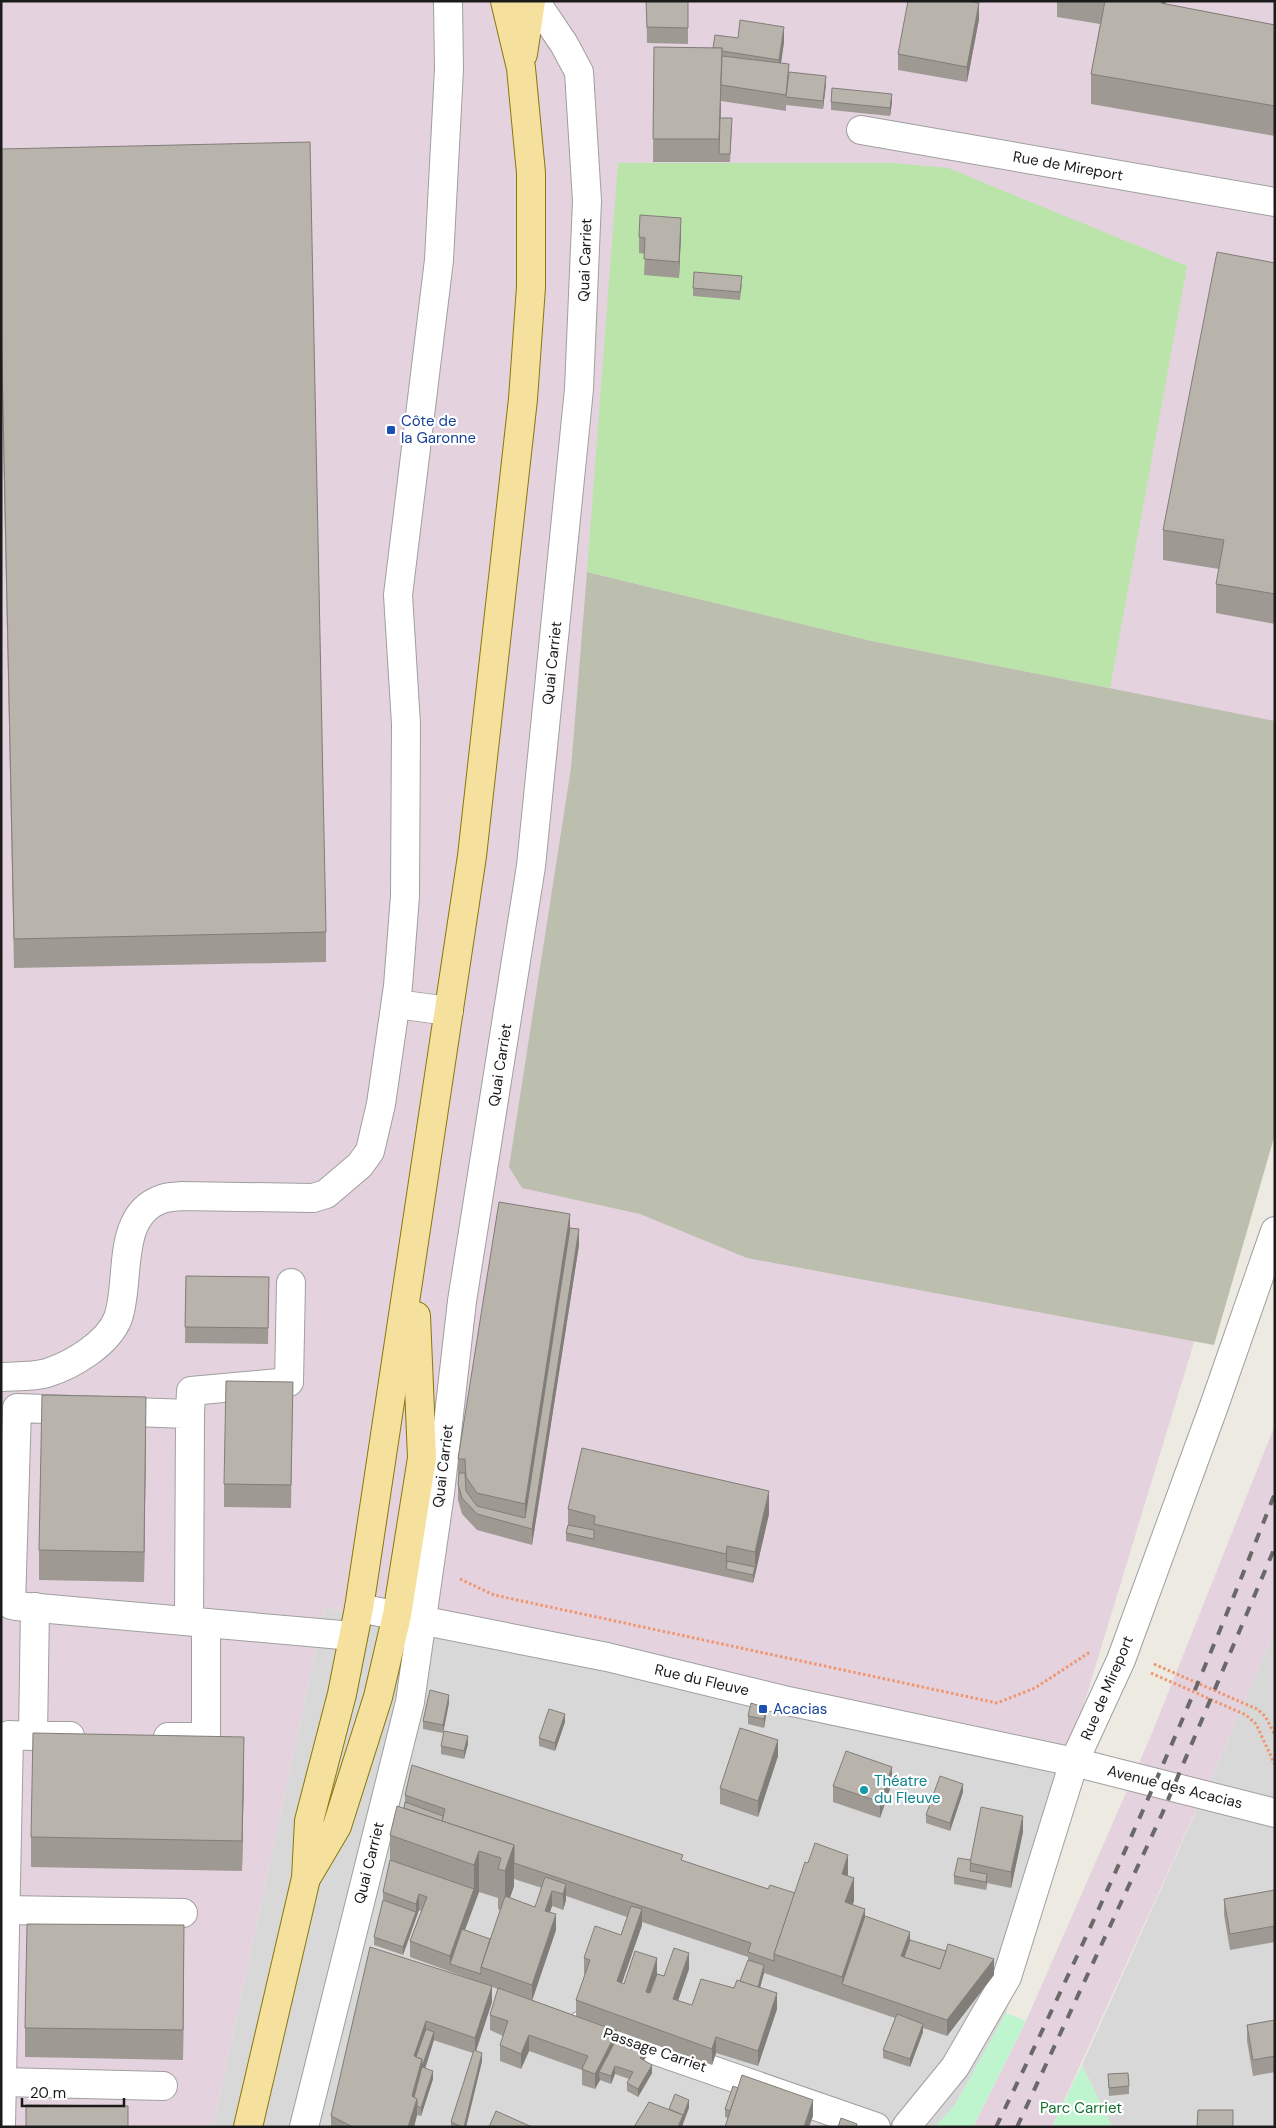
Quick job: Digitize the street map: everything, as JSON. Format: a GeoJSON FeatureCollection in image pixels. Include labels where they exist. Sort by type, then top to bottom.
{"type":"FeatureCollection","features":[{"type":"Feature","properties":{"kind":"main road","name":"Quai Carriet"},"geometry":{"type":"LineString","coordinates":[[248,2127],[306,1878],[309,1821],[342,1694],[359,1608],[472,856],[523,398],[531,287],[531,173],[521,68],[505,1]]}},
{"type":"Feature","properties":{"kind":"main road","name":"Quai Carriet"},"geometry":{"type":"LineString","coordinates":[[521,68],[531,1]]}},
{"type":"Feature","properties":{"kind":"main road","name":"Quai Carriet"},"geometry":{"type":"LineString","coordinates":[[306,1878],[337,1826],[378,1697],[409,1619],[422,1458],[414,1250]]}},
{"type":"Feature","properties":{"kind":"street"},"geometry":{"type":"LineString","coordinates":[[1,1376],[45,1374],[66,1365],[110,1332],[117,1319],[123,1298],[131,1235],[139,1216],[148,1207],[162,1199],[181,1196],[313,1198],[326,1194],[360,1165],[370,1151],[376,1134],[396,1004],[405,877],[406,724],[398,595],[439,260],[449,69],[448,1]]}},
{"type":"Feature","properties":{"kind":"street","name":"Quai Carriet"},"geometry":{"type":"LineString","coordinates":[[304,2127],[410,1702],[409,1619],[428,1572],[440,1493],[462,1301],[531,866],[580,389],[587,201],[579,72],[564,44],[535,1]]}},
{"type":"Feature","properties":{"kind":"street","name":"Rue de Mireport"},"geometry":{"type":"LineString","coordinates":[[862,130],[1275,202]]}},
{"type":"Feature","properties":{"kind":"street"},"geometry":{"type":"LineString","coordinates":[[396,1004],[449,1011]]}},
{"type":"Feature","properties":{"kind":"street","name":"Rue de Mireport"},"geometry":{"type":"LineString","coordinates":[[906,2127],[955,2067],[1007,1977],[1074,1762],[1121,1660],[1214,1406],[1275,1231]]}},
{"type":"Feature","properties":{"kind":"street"},"geometry":{"type":"LineString","coordinates":[[138,1736],[206,1737],[198,1622],[190,1414],[191,1391],[289,1382],[290,1283]]}},
{"type":"Feature","properties":{"kind":"street"},"geometry":{"type":"LineString","coordinates":[[33,1736],[16,1606],[17,1408],[190,1414]]}},
{"type":"Feature","properties":{"kind":"street"},"geometry":{"type":"LineString","coordinates":[[16,1606],[353,1636]]}},
{"type":"Feature","properties":{"kind":"street","name":"Rue du Fleuve"},"geometry":{"type":"LineString","coordinates":[[359,1608],[607,1657],[788,1701],[1074,1762]]}},
{"type":"Feature","properties":{"kind":"street"},"geometry":{"type":"LineString","coordinates":[[1,2126],[8,1735],[90,1736]]}},
{"type":"Feature","properties":{"kind":"street","name":"Avenue des Acacias"},"geometry":{"type":"LineString","coordinates":[[1074,1762],[1275,1813]]}},
{"type":"Feature","properties":{"kind":"street"},"geometry":{"type":"LineString","coordinates":[[5,1910],[183,1913]]}},
{"type":"Feature","properties":{"kind":"street"},"geometry":{"type":"LineString","coordinates":[[349,1944],[377,1954]]}},
{"type":"Feature","properties":{"kind":"street","name":"Passage Carriet"},"geometry":{"type":"LineString","coordinates":[[556,2016],[876,2127]]}},
{"type":"Feature","properties":{"kind":"street"},"geometry":{"type":"LineString","coordinates":[[2,2082],[163,2086]]}},
{"type":"Feature","properties":{"kind":"path"},"geometry":{"type":"LineString","coordinates":[[428,1572],[450,1574],[494,1595],[997,1703],[1035,1688],[1094,1650],[1246,1715],[1256,1724],[1275,1765]]}},
{"type":"Feature","properties":{"kind":"path"},"geometry":{"type":"LineString","coordinates":[[1148,1658],[1154,1664],[1257,1709],[1265,1716],[1275,1735]]}},
{"type":"Feature","properties":{"kind":"shaded area"},"geometry":{"type":"Polygon","coordinates":[[[1,1],[1275,1],[1275,1076],[1063,1773],[325,1607],[213,2127],[1,2127],[1,1]]]}},
{"type":"Feature","properties":{"kind":"shaded area"},"geometry":{"type":"Polygon","coordinates":[[[587,572],[872,641],[1275,721],[1275,1134],[1214,1345],[747,1258],[640,1214],[522,1188],[509,1167],[571,768],[587,572]]]}},
{"type":"Feature","properties":{"kind":"shaded area"},"geometry":{"type":"Polygon","coordinates":[[[1275,1425],[1275,1629],[1233,1729],[1052,2127],[973,2127],[1026,2021],[1150,1738],[1275,1425]]]}},
{"type":"Feature","properties":{"kind":"shaded area"},"geometry":{"type":"Polygon","coordinates":[[[325,1607],[1063,1773],[1006,2013],[955,2105],[935,2127],[213,2127],[325,1607]]]}},
{"type":"Feature","properties":{"kind":"shaded area"},"geometry":{"type":"Polygon","coordinates":[[[1275,1629],[1275,2127],[1112,2127],[1082,2065],[1233,1729],[1275,1629]]]}},
{"type":"Feature","properties":{"kind":"green space"},"geometry":{"type":"Polygon","coordinates":[[[618,163],[892,163],[948,168],[1187,266],[1110,688],[872,641],[587,572],[618,163]]]}},
{"type":"Feature","properties":{"kind":"green space"},"geometry":{"type":"Polygon","coordinates":[[[1006,2013],[1026,2021],[973,2127],[935,2127],[955,2105],[1006,2013]]]}},
{"type":"Feature","properties":{"kind":"green space","name":"Parc Carriet"},"geometry":{"type":"Polygon","coordinates":[[[1082,2065],[1112,2127],[1052,2127],[1082,2065]]]}},
{"type":"Feature","properties":{"kind":"building"},"geometry":{"type":"Polygon","coordinates":[[[646,1],[688,1],[688,28],[647,27],[646,1]]]}},
{"type":"Feature","properties":{"kind":"building"},"geometry":{"type":"Polygon","coordinates":[[[908,1],[968,1],[979,3],[967,67],[898,54],[908,1]]]}},
{"type":"Feature","properties":{"kind":"building"},"geometry":{"type":"Polygon","coordinates":[[[1105,1],[1162,1],[1161,3],[1275,25],[1275,106],[1091,74],[1105,1]]]}},
{"type":"Feature","properties":{"kind":"building"},"geometry":{"type":"Polygon","coordinates":[[[740,20],[784,27],[779,60],[722,51],[722,48],[713,48],[715,35],[738,38],[740,20]]]}},
{"type":"Feature","properties":{"kind":"building"},"geometry":{"type":"Polygon","coordinates":[[[654,47],[722,48],[719,139],[653,139],[654,47]]]}},
{"type":"Feature","properties":{"kind":"building"},"geometry":{"type":"Polygon","coordinates":[[[722,56],[789,64],[786,95],[721,85],[722,56]]]}},
{"type":"Feature","properties":{"kind":"building"},"geometry":{"type":"Polygon","coordinates":[[[789,72],[826,76],[823,101],[786,97],[789,72]]]}},
{"type":"Feature","properties":{"kind":"building"},"geometry":{"type":"Polygon","coordinates":[[[832,88],[892,94],[890,108],[831,102],[832,88]]]}},
{"type":"Feature","properties":{"kind":"building"},"geometry":{"type":"Polygon","coordinates":[[[720,118],[732,118],[730,154],[719,154],[720,118]]]}},
{"type":"Feature","properties":{"kind":"building"},"geometry":{"type":"Polygon","coordinates":[[[310,142],[326,932],[14,939],[1,312],[1,149],[310,142]]]}},
{"type":"Feature","properties":{"kind":"building"},"geometry":{"type":"Polygon","coordinates":[[[640,215],[681,218],[679,262],[644,259],[645,238],[639,237],[640,215]]]}},
{"type":"Feature","properties":{"kind":"building"},"geometry":{"type":"Polygon","coordinates":[[[1217,252],[1275,263],[1275,594],[1216,584],[1224,540],[1163,530],[1217,252]]]}},
{"type":"Feature","properties":{"kind":"building"},"geometry":{"type":"Polygon","coordinates":[[[694,272],[742,276],[740,292],[693,288],[694,272]]]}},
{"type":"Feature","properties":{"kind":"building"},"geometry":{"type":"Polygon","coordinates":[[[499,1202],[570,1214],[525,1504],[477,1493],[466,1477],[465,1459],[458,1459],[499,1202]]]}},
{"type":"Feature","properties":{"kind":"building"},"geometry":{"type":"Polygon","coordinates":[[[570,1228],[579,1229],[532,1529],[477,1514],[462,1498],[458,1484],[459,1473],[465,1473],[466,1491],[477,1506],[525,1518],[570,1228]]]}},
{"type":"Feature","properties":{"kind":"building"},"geometry":{"type":"Polygon","coordinates":[[[186,1276],[269,1277],[268,1328],[185,1327],[186,1276]]]}},
{"type":"Feature","properties":{"kind":"building"},"geometry":{"type":"Polygon","coordinates":[[[226,1381],[293,1382],[291,1485],[224,1484],[226,1381]]]}},
{"type":"Feature","properties":{"kind":"building"},"geometry":{"type":"Polygon","coordinates":[[[42,1395],[146,1397],[144,1552],[39,1550],[42,1395]]]}},
{"type":"Feature","properties":{"kind":"building"},"geometry":{"type":"Polygon","coordinates":[[[582,1448],[769,1491],[755,1552],[727,1546],[726,1554],[594,1524],[595,1516],[568,1509],[582,1448]]]}},
{"type":"Feature","properties":{"kind":"building"},"geometry":{"type":"Polygon","coordinates":[[[568,1525],[594,1530],[594,1539],[566,1533],[568,1525]]]}},
{"type":"Feature","properties":{"kind":"building"},"geometry":{"type":"Polygon","coordinates":[[[727,1561],[755,1567],[753,1575],[726,1569],[727,1561]]]}},
{"type":"Feature","properties":{"kind":"building"},"geometry":{"type":"Polygon","coordinates":[[[430,1690],[449,1695],[443,1725],[423,1721],[430,1690]]]}},
{"type":"Feature","properties":{"kind":"building"},"geometry":{"type":"Polygon","coordinates":[[[751,1703],[766,1708],[764,1719],[748,1716],[751,1703]]]}},
{"type":"Feature","properties":{"kind":"building"},"geometry":{"type":"Polygon","coordinates":[[[549,1709],[565,1714],[555,1743],[539,1738],[549,1709]]]}},
{"type":"Feature","properties":{"kind":"building"},"geometry":{"type":"Polygon","coordinates":[[[740,1728],[778,1740],[758,1801],[720,1788],[740,1728]]]}},
{"type":"Feature","properties":{"kind":"building"},"geometry":{"type":"Polygon","coordinates":[[[444,1731],[468,1736],[464,1751],[441,1746],[444,1731]]]}},
{"type":"Feature","properties":{"kind":"building"},"geometry":{"type":"Polygon","coordinates":[[[33,1733],[244,1737],[242,1841],[31,1837],[33,1733]]]}},
{"type":"Feature","properties":{"kind":"building"},"geometry":{"type":"Polygon","coordinates":[[[846,1751],[892,1767],[880,1802],[833,1786],[846,1751]]]}},
{"type":"Feature","properties":{"kind":"building"},"geometry":{"type":"Polygon","coordinates":[[[412,1765],[683,1855],[681,1860],[768,1889],[770,1885],[795,1893],[774,1954],[774,1961],[748,1952],[751,1943],[514,1863],[514,1845],[442,1821],[445,1809],[405,1795],[412,1765]]]}},
{"type":"Feature","properties":{"kind":"building"},"geometry":{"type":"Polygon","coordinates":[[[940,1776],[963,1784],[950,1823],[926,1815],[940,1776]]]}},
{"type":"Feature","properties":{"kind":"building"},"geometry":{"type":"Polygon","coordinates":[[[405,1802],[443,1816],[442,1821],[404,1808],[405,1802]]]}},
{"type":"Feature","properties":{"kind":"building"},"geometry":{"type":"Polygon","coordinates":[[[397,1806],[514,1845],[505,1871],[498,1869],[501,1858],[479,1851],[474,1865],[390,1835],[397,1806]]]}},
{"type":"Feature","properties":{"kind":"building"},"geometry":{"type":"Polygon","coordinates":[[[981,1807],[1023,1816],[1011,1872],[970,1863],[981,1807]]]}},
{"type":"Feature","properties":{"kind":"building"},"geometry":{"type":"Polygon","coordinates":[[[815,1843],[848,1855],[842,1874],[854,1878],[845,1902],[865,1909],[842,1977],[774,1954],[805,1862],[808,1863],[815,1843]]]}},
{"type":"Feature","properties":{"kind":"building"},"geometry":{"type":"Polygon","coordinates":[[[958,1858],[971,1860],[970,1871],[987,1874],[986,1882],[954,1876],[958,1858]]]}},
{"type":"Feature","properties":{"kind":"building"},"geometry":{"type":"Polygon","coordinates":[[[390,1860],[474,1889],[450,1956],[410,1941],[427,1897],[419,1894],[416,1904],[383,1892],[390,1860]]]}},
{"type":"Feature","properties":{"kind":"building"},"geometry":{"type":"Polygon","coordinates":[[[545,1877],[566,1884],[563,1894],[552,1891],[545,1911],[556,1914],[532,1985],[481,1967],[505,1896],[535,1907],[545,1877]]]}},
{"type":"Feature","properties":{"kind":"building"},"geometry":{"type":"Polygon","coordinates":[[[1275,1890],[1275,1926],[1230,1934],[1224,1899],[1275,1890]]]}},
{"type":"Feature","properties":{"kind":"building"},"geometry":{"type":"Polygon","coordinates":[[[383,1900],[416,1912],[403,1947],[374,1937],[383,1900]]]}},
{"type":"Feature","properties":{"kind":"building"},"geometry":{"type":"Polygon","coordinates":[[[631,1906],[642,1909],[617,1981],[624,1984],[635,1951],[657,1958],[646,1992],[650,1993],[657,1974],[664,1976],[674,1948],[689,1953],[673,1999],[692,2005],[701,1979],[734,1988],[737,1980],[777,1993],[758,2051],[716,2037],[712,2049],[576,2000],[590,1960],[584,1958],[595,1926],[621,1935],[631,1906]]]}},
{"type":"Feature","properties":{"kind":"building"},"geometry":{"type":"Polygon","coordinates":[[[865,1916],[910,1932],[901,1956],[940,1969],[948,1944],[994,1959],[947,2020],[842,1984],[865,1916]]]}},
{"type":"Feature","properties":{"kind":"building"},"geometry":{"type":"Polygon","coordinates":[[[27,1924],[184,1925],[183,2030],[25,2028],[27,1924]]]}},
{"type":"Feature","properties":{"kind":"building"},"geometry":{"type":"Polygon","coordinates":[[[462,1929],[490,1939],[481,1967],[481,1974],[450,1964],[462,1929]]]}},
{"type":"Feature","properties":{"kind":"building"},"geometry":{"type":"Polygon","coordinates":[[[910,1940],[946,1951],[940,1969],[904,1957],[910,1940]]]}},
{"type":"Feature","properties":{"kind":"building"},"geometry":{"type":"Polygon","coordinates":[[[370,1947],[492,1986],[475,2038],[426,2021],[414,2056],[422,2059],[412,2096],[417,2099],[408,2127],[353,2127],[331,2116],[370,1947]]]}},
{"type":"Feature","properties":{"kind":"building"},"geometry":{"type":"Polygon","coordinates":[[[748,1960],[764,1965],[758,1987],[740,1981],[748,1960]]]}},
{"type":"Feature","properties":{"kind":"building"},"geometry":{"type":"Polygon","coordinates":[[[498,1988],[617,2031],[595,2074],[582,2069],[588,2056],[529,2035],[521,2054],[500,2045],[508,2021],[490,2015],[498,1988]]]}},
{"type":"Feature","properties":{"kind":"building"},"geometry":{"type":"Polygon","coordinates":[[[897,2014],[923,2024],[910,2059],[883,2050],[897,2014]]]}},
{"type":"Feature","properties":{"kind":"building"},"geometry":{"type":"Polygon","coordinates":[[[1275,2020],[1275,2056],[1253,2060],[1247,2025],[1275,2020]]]}},
{"type":"Feature","properties":{"kind":"building"},"geometry":{"type":"Polygon","coordinates":[[[426,2029],[434,2032],[422,2067],[422,2059],[416,2057],[426,2029]]]}},
{"type":"Feature","properties":{"kind":"building"},"geometry":{"type":"Polygon","coordinates":[[[617,2038],[646,2049],[640,2058],[652,2065],[638,2089],[627,2083],[633,2072],[615,2066],[611,2076],[599,2072],[617,2038]]]}},
{"type":"Feature","properties":{"kind":"building"},"geometry":{"type":"Polygon","coordinates":[[[474,2050],[482,2053],[464,2127],[462,2127],[451,2122],[474,2050]]]}},
{"type":"Feature","properties":{"kind":"building"},"geometry":{"type":"Polygon","coordinates":[[[422,2067],[433,2071],[421,2108],[417,2106],[417,2099],[414,2097],[422,2067]]]}},
{"type":"Feature","properties":{"kind":"building"},"geometry":{"type":"Polygon","coordinates":[[[1128,2073],[1129,2086],[1109,2088],[1108,2074],[1128,2073]]]}},
{"type":"Feature","properties":{"kind":"building"},"geometry":{"type":"Polygon","coordinates":[[[742,2075],[813,2100],[804,2127],[725,2127],[742,2075]]]}},
{"type":"Feature","properties":{"kind":"building"},"geometry":{"type":"Polygon","coordinates":[[[733,2086],[738,2088],[730,2111],[725,2109],[733,2086]]]}},
{"type":"Feature","properties":{"kind":"building"},"geometry":{"type":"Polygon","coordinates":[[[675,2094],[689,2100],[683,2116],[669,2109],[675,2094]]]}},
{"type":"Feature","properties":{"kind":"building"},"geometry":{"type":"Polygon","coordinates":[[[649,2102],[683,2115],[678,2127],[634,2127],[649,2102]]]}},
{"type":"Feature","properties":{"kind":"building"},"geometry":{"type":"Polygon","coordinates":[[[26,2105],[128,2106],[128,2127],[26,2127],[26,2105]]]}},
{"type":"Feature","properties":{"kind":"building"},"geometry":{"type":"Polygon","coordinates":[[[1198,2110],[1233,2110],[1233,2127],[1197,2127],[1198,2110]]]}},
{"type":"Feature","properties":{"kind":"building"},"geometry":{"type":"Polygon","coordinates":[[[496,2111],[532,2127],[489,2127],[496,2111]]]}},
{"type":"Feature","properties":{"kind":"building"},"geometry":{"type":"Polygon","coordinates":[[[841,2118],[857,2124],[856,2127],[838,2127],[841,2118]]]}},
{"type":"Feature","properties":{"kind":"railway"},"geometry":{"type":"LineString","coordinates":[[996,2127],[1034,2049],[1142,1813],[1210,1654],[1275,1493]]}},
{"type":"Feature","properties":{"kind":"railway"},"geometry":{"type":"LineString","coordinates":[[1017,2127],[1162,1814],[1275,1547]]}},
{"type":"Feature","properties":{"kind":"place","name":"Côte de la Garonne"},"geometry":{"type":"Point","coordinates":[391,430]}},
{"type":"Feature","properties":{"kind":"place","name":"Acacias"},"geometry":{"type":"Point","coordinates":[763,1709]}},
{"type":"Feature","properties":{"kind":"place","name":"Théatre du Fleuve"},"geometry":{"type":"Point","coordinates":[864,1790]}}]}
